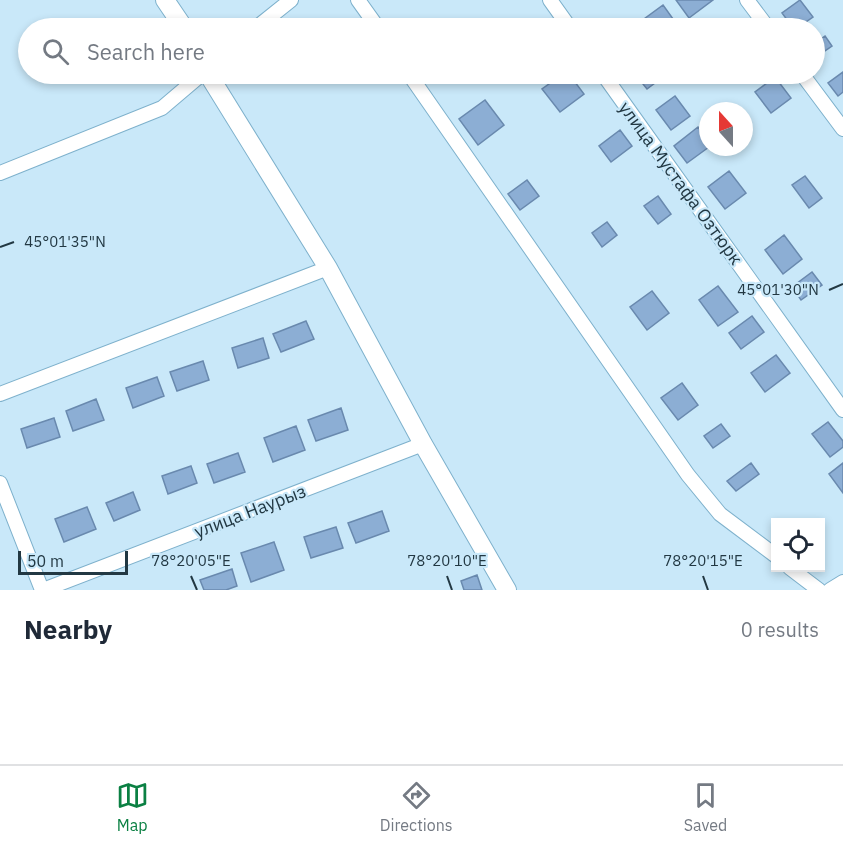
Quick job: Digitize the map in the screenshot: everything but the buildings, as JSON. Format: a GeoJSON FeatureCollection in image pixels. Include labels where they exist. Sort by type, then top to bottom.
{"type":"FeatureCollection","features":[{"type":"Feature","properties":{"kind":"street"},"geometry":{"type":"LineString","coordinates":[[165,0],[177,18]]}},
{"type":"Feature","properties":{"kind":"street"},"geometry":{"type":"LineString","coordinates":[[268,18],[291,0]]}},
{"type":"Feature","properties":{"kind":"street"},"geometry":{"type":"LineString","coordinates":[[358,0],[371,18]]}},
{"type":"Feature","properties":{"kind":"street"},"geometry":{"type":"LineString","coordinates":[[550,0],[563,18]]}},
{"type":"Feature","properties":{"kind":"street"},"geometry":{"type":"LineString","coordinates":[[747,0],[760,18]]}},
{"type":"Feature","properties":{"kind":"street"},"geometry":{"type":"LineString","coordinates":[[0,173],[162,108],[190,84]]}},
{"type":"Feature","properties":{"kind":"street"},"geometry":{"type":"LineString","coordinates":[[214,84],[328,268],[423,444],[507,590]]}},
{"type":"Feature","properties":{"kind":"street"},"geometry":{"type":"LineString","coordinates":[[416,84],[688,474],[720,514],[771,552]]}},
{"type":"Feature","properties":{"kind":"street","name":"улица Мустафа Озтюрк"},"geometry":{"type":"LineString","coordinates":[[610,84],[843,410]]}},
{"type":"Feature","properties":{"kind":"street"},"geometry":{"type":"LineString","coordinates":[[809,84],[843,129]]}},
{"type":"Feature","properties":{"kind":"street"},"geometry":{"type":"LineString","coordinates":[[0,394],[328,268]]}},
{"type":"Feature","properties":{"kind":"street","name":"улица Наурыз"},"geometry":{"type":"LineString","coordinates":[[42,590],[423,444]]}},
{"type":"Feature","properties":{"kind":"street"},"geometry":{"type":"LineString","coordinates":[[0,483],[42,590]]}},
{"type":"Feature","properties":{"kind":"street"},"geometry":{"type":"LineString","coordinates":[[796,572],[819,590]]}},
{"type":"Feature","properties":{"kind":"street"},"geometry":{"type":"LineString","coordinates":[[830,590],[843,582]]}}]}
